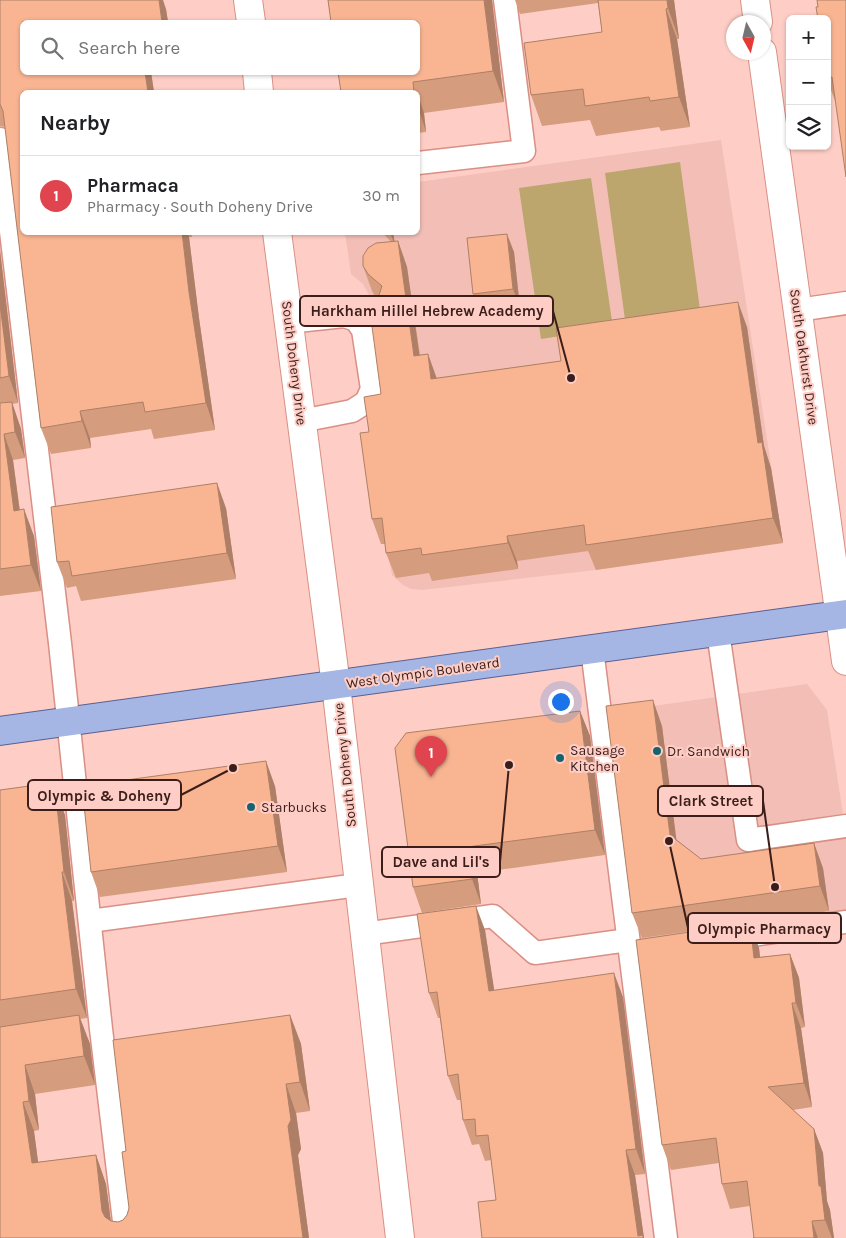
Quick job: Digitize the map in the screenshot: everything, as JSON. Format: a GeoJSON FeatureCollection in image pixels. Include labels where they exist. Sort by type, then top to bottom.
{"type":"FeatureCollection","features":[{"type":"Feature","properties":{"kind":"main road","name":"West Olympic Boulevard"},"geometry":{"type":"LineString","coordinates":[[0,731],[843,614]]}},
{"type":"Feature","properties":{"kind":"street"},"geometry":{"type":"LineString","coordinates":[[248,0],[251,20]]}},
{"type":"Feature","properties":{"kind":"street"},"geometry":{"type":"LineString","coordinates":[[755,0],[757,15]]}},
{"type":"Feature","properties":{"kind":"street","name":"South Oakhurst Drive"},"geometry":{"type":"LineString","coordinates":[[763,60],[843,614],[846,661]]}},
{"type":"Feature","properties":{"kind":"street"},"geometry":{"type":"LineString","coordinates":[[257,75],[259,90]]}},
{"type":"Feature","properties":{"kind":"street","name":"South Doheny Drive"},"geometry":{"type":"LineString","coordinates":[[276,235],[336,685],[400,1238]]}},
{"type":"Feature","properties":{"kind":"lane"},"geometry":{"type":"LineString","coordinates":[[420,163],[524,151],[504,0]]}},
{"type":"Feature","properties":{"kind":"lane"},"geometry":{"type":"LineString","coordinates":[[0,139],[69,722],[90,921],[92,1030],[126,1238]]}},
{"type":"Feature","properties":{"kind":"lane"},"geometry":{"type":"LineString","coordinates":[[798,310],[846,303]]}},
{"type":"Feature","properties":{"kind":"lane"},"geometry":{"type":"LineString","coordinates":[[288,322],[344,316],[356,320],[363,330],[372,389],[366,402],[352,411],[301,421]]}},
{"type":"Feature","properties":{"kind":"lane"},"geometry":{"type":"LineString","coordinates":[[8,417],[33,414]]}},
{"type":"Feature","properties":{"kind":"lane"},"geometry":{"type":"LineString","coordinates":[[718,632],[748,840],[846,826]]}},
{"type":"Feature","properties":{"kind":"lane"},"geometry":{"type":"LineString","coordinates":[[592,649],[636,948],[666,1238]]}},
{"type":"Feature","properties":{"kind":"lane"},"geometry":{"type":"LineString","coordinates":[[90,921],[358,886]]}},
{"type":"Feature","properties":{"kind":"lane"},"geometry":{"type":"LineString","coordinates":[[364,934],[493,916],[536,952],[636,948]]}},
{"type":"Feature","properties":{"kind":"lane"},"geometry":{"type":"LineString","coordinates":[[699,943],[846,922]]}},
{"type":"Feature","properties":{"kind":"shaded area"},"geometry":{"type":"Polygon","coordinates":[[[721,140],[783,543],[596,570],[422,590],[411,589],[403,585],[392,575],[386,544],[381,544],[369,458],[369,430],[373,422],[377,310],[363,284],[351,274],[345,235],[420,235],[420,182],[721,140]]]}},
{"type":"Feature","properties":{"kind":"shaded area"},"geometry":{"type":"Polygon","coordinates":[[[680,162],[701,317],[626,327],[605,173],[680,162]]]}},
{"type":"Feature","properties":{"kind":"shaded area"},"geometry":{"type":"Polygon","coordinates":[[[591,178],[613,328],[541,339],[519,188],[591,178]]]}},
{"type":"Feature","properties":{"kind":"shaded area"},"geometry":{"type":"Polygon","coordinates":[[[807,684],[827,710],[846,834],[846,912],[635,946],[604,713],[807,684]]]}},
{"type":"Feature","properties":{"kind":"building"},"geometry":{"type":"Polygon","coordinates":[[[0,0],[159,0],[162,20],[20,20],[20,75],[145,75],[148,90],[20,90],[20,235],[182,235],[206,403],[145,412],[143,402],[80,411],[82,421],[41,428],[3,111],[0,104],[0,0]]]}},
{"type":"Feature","properties":{"kind":"building"},"geometry":{"type":"Polygon","coordinates":[[[328,0],[484,0],[493,71],[413,82],[414,90],[341,90],[338,75],[420,75],[420,20],[331,20],[328,0]]]}},
{"type":"Feature","properties":{"kind":"building"},"geometry":{"type":"Polygon","coordinates":[[[598,0],[667,0],[668,8],[666,9],[679,97],[650,101],[649,97],[585,106],[583,89],[531,95],[524,43],[602,32],[598,0]]]}},
{"type":"Feature","properties":{"kind":"building"},"geometry":{"type":"Polygon","coordinates":[[[817,0],[846,0],[846,177],[831,77],[831,15],[817,15],[816,7],[818,7],[817,0]]]}},
{"type":"Feature","properties":{"kind":"building"},"geometry":{"type":"Polygon","coordinates":[[[507,234],[513,289],[473,294],[467,238],[507,234]]]}},
{"type":"Feature","properties":{"kind":"building"},"geometry":{"type":"Polygon","coordinates":[[[398,241],[414,356],[428,354],[431,379],[561,361],[556,328],[738,302],[758,443],[762,442],[773,518],[586,545],[584,525],[507,536],[508,543],[422,555],[421,548],[386,553],[382,518],[372,519],[360,433],[369,432],[364,397],[381,394],[371,319],[382,286],[368,274],[363,266],[363,256],[368,248],[376,243],[398,241]]]}},
{"type":"Feature","properties":{"kind":"building"},"geometry":{"type":"Polygon","coordinates":[[[0,304],[9,376],[0,378],[0,304]]]}},
{"type":"Feature","properties":{"kind":"building"},"geometry":{"type":"Polygon","coordinates":[[[12,402],[15,432],[4,434],[14,511],[24,509],[31,565],[0,569],[0,403],[12,402]]]}},
{"type":"Feature","properties":{"kind":"building"},"geometry":{"type":"Polygon","coordinates":[[[217,483],[227,553],[72,576],[69,561],[57,562],[51,507],[217,483]]]}},
{"type":"Feature","properties":{"kind":"building"},"geometry":{"type":"Polygon","coordinates":[[[653,700],[670,835],[701,859],[814,843],[820,886],[632,913],[606,706],[653,700]]]}},
{"type":"Feature","properties":{"kind":"building"},"geometry":{"type":"Polygon","coordinates":[[[580,711],[595,830],[467,847],[472,879],[413,887],[395,748],[406,733],[580,711]]]}},
{"type":"Feature","properties":{"kind":"building"},"geometry":{"type":"Polygon","coordinates":[[[266,761],[278,846],[91,872],[82,786],[266,761]]]}},
{"type":"Feature","properties":{"kind":"building"},"geometry":{"type":"Polygon","coordinates":[[[51,783],[51,787],[55,787],[64,872],[62,872],[76,989],[0,1000],[0,790],[51,783]]]}},
{"type":"Feature","properties":{"kind":"building"},"geometry":{"type":"Polygon","coordinates":[[[476,906],[489,991],[614,973],[636,1149],[626,1150],[638,1236],[643,1235],[643,1238],[482,1238],[478,1202],[496,1200],[488,1135],[476,1136],[475,1119],[463,1120],[458,1074],[448,1076],[437,992],[429,993],[417,914],[476,906]]]}},
{"type":"Feature","properties":{"kind":"building"},"geometry":{"type":"Polygon","coordinates":[[[750,923],[754,958],[790,954],[796,1003],[792,1003],[804,1083],[768,1087],[814,1129],[819,1186],[821,1186],[825,1220],[812,1221],[814,1238],[754,1238],[747,1181],[722,1184],[716,1138],[662,1145],[636,940],[750,923]]]}},
{"type":"Feature","properties":{"kind":"building"},"geometry":{"type":"Polygon","coordinates":[[[79,1015],[84,1056],[25,1065],[29,1101],[23,1102],[32,1163],[96,1155],[102,1211],[105,1217],[111,1221],[118,1222],[127,1215],[129,1208],[122,1152],[126,1151],[113,1040],[290,1015],[300,1082],[286,1084],[291,1120],[288,1126],[303,1238],[0,1238],[0,1027],[79,1015]]]}},
{"type":"Feature","properties":{"kind":"place","name":"Harkham Hillel Hebrew Academy"},"geometry":{"type":"Point","coordinates":[571,378]}},
{"type":"Feature","properties":{"kind":"place","name":"Dr. Sandwich"},"geometry":{"type":"Point","coordinates":[657,751]}},
{"type":"Feature","properties":{"kind":"place","name":"Sausage Kitchen"},"geometry":{"type":"Point","coordinates":[560,758]}},
{"type":"Feature","properties":{"kind":"place","name":"Dave and Lil's"},"geometry":{"type":"Point","coordinates":[509,765]}},
{"type":"Feature","properties":{"kind":"place","name":"Olympic & Doheny"},"geometry":{"type":"Point","coordinates":[233,768]}},
{"type":"Feature","properties":{"kind":"place","name":"Pharmaca"},"geometry":{"type":"Point","coordinates":[431,777]}},
{"type":"Feature","properties":{"kind":"place","name":"Starbucks"},"geometry":{"type":"Point","coordinates":[251,807]}},
{"type":"Feature","properties":{"kind":"place","name":"Olympic Pharmacy"},"geometry":{"type":"Point","coordinates":[669,841]}},
{"type":"Feature","properties":{"kind":"place","name":"Clark Street"},"geometry":{"type":"Point","coordinates":[775,887]}}]}
